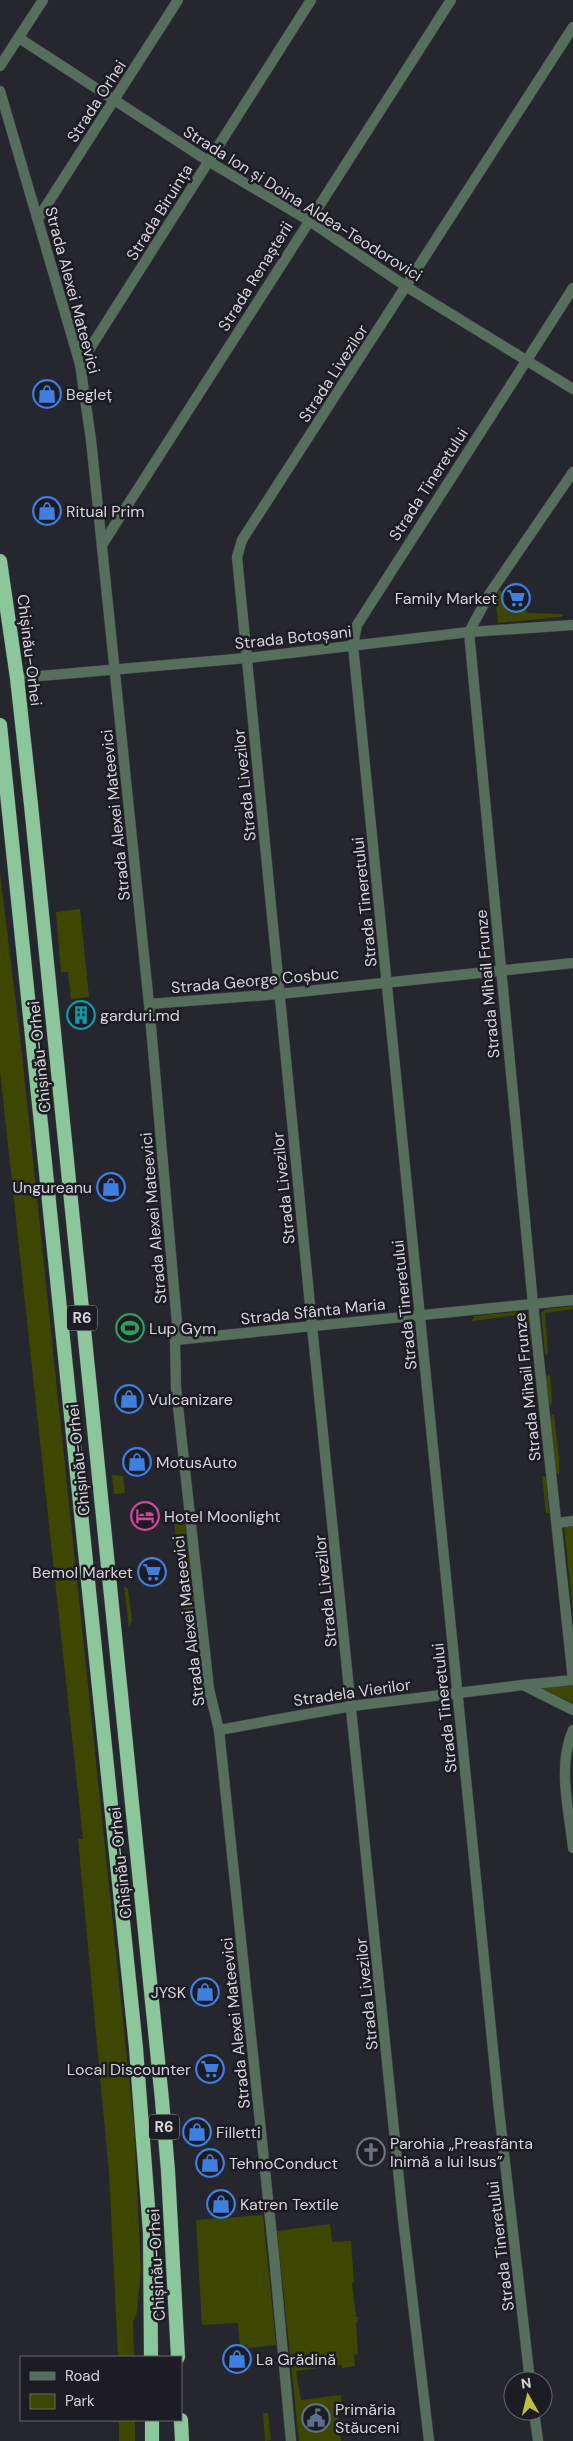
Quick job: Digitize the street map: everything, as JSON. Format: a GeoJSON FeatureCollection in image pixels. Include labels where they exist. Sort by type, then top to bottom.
{"type":"FeatureCollection","features":[{"type":"Feature","properties":{"kind":"highway","name":"Chișinău-Orhei"},"geometry":{"type":"LineString","coordinates":[[0,560],[17,678],[162,2100],[168,2171],[178,2356]]}},
{"type":"Feature","properties":{"kind":"highway","name":"Chișinău-Orhei"},"geometry":{"type":"LineString","coordinates":[[0,725],[136,2048],[150,2233],[151,2356]]}},
{"type":"Feature","properties":{"kind":"highway"},"geometry":{"type":"LineString","coordinates":[[152,2421],[152,2441]]}},
{"type":"Feature","properties":{"kind":"highway"},"geometry":{"type":"LineString","coordinates":[[181,2421],[182,2441]]}},
{"type":"Feature","properties":{"kind":"street"},"geometry":{"type":"LineString","coordinates":[[0,66],[43,0]]}},
{"type":"Feature","properties":{"kind":"street","name":"Strada Orhei"},"geometry":{"type":"LineString","coordinates":[[39,217],[178,0]]}},
{"type":"Feature","properties":{"kind":"street","name":"Strada Biruința"},"geometry":{"type":"LineString","coordinates":[[80,364],[312,0]]}},
{"type":"Feature","properties":{"kind":"street","name":"Strada Renașterii"},"geometry":{"type":"LineString","coordinates":[[102,544],[308,220],[451,0]]}},
{"type":"Feature","properties":{"kind":"street","name":"Strada Livezilor"},"geometry":{"type":"LineString","coordinates":[[428,2441],[403,2219],[312,1326],[237,557],[242,540],[573,27]]}},
{"type":"Feature","properties":{"kind":"street","name":"Strada Ion și Doina Aldea-Teodorovici"},"geometry":{"type":"LineString","coordinates":[[19,38],[208,161],[308,220],[407,286],[573,389]]}},
{"type":"Feature","properties":{"kind":"street","name":"Strada Alexei Mateevici"},"geometry":{"type":"LineString","coordinates":[[0,91],[39,217],[80,364],[116,669],[149,1004],[177,1323],[175,1340],[176,1388],[209,1689],[219,1730],[274,2256],[291,2441]]}},
{"type":"Feature","properties":{"kind":"street","name":"Strada Tineretului"},"geometry":{"type":"LineString","coordinates":[[529,2371],[499,2110],[353,645],[357,625],[573,288]]}},
{"type":"Feature","properties":{"kind":"street"},"geometry":{"type":"LineString","coordinates":[[469,632],[490,593],[573,472]]}},
{"type":"Feature","properties":{"kind":"street","name":"Strada Botoșani"},"geometry":{"type":"LineString","coordinates":[[17,678],[246,658],[469,632],[573,625]]}},
{"type":"Feature","properties":{"kind":"street","name":"Strada Mihail Frunze"},"geometry":{"type":"LineString","coordinates":[[469,632],[533,1304],[573,1680],[523,1685]]}},
{"type":"Feature","properties":{"kind":"street","name":"Strada George Coșbuc"},"geometry":{"type":"LineString","coordinates":[[149,1004],[279,994],[573,963]]}},
{"type":"Feature","properties":{"kind":"street","name":"Strada Sfânta Maria"},"geometry":{"type":"LineString","coordinates":[[175,1340],[573,1300]]}},
{"type":"Feature","properties":{"kind":"street"},"geometry":{"type":"LineString","coordinates":[[557,1523],[573,1521]]}},
{"type":"Feature","properties":{"kind":"street"},"geometry":{"type":"LineString","coordinates":[[523,1685],[573,1710]]}},
{"type":"Feature","properties":{"kind":"street","name":"Stradela Vierilor"},"geometry":{"type":"LineString","coordinates":[[219,1730],[352,1706],[523,1685]]}},
{"type":"Feature","properties":{"kind":"street"},"geometry":{"type":"LineString","coordinates":[[573,1730],[565,1754],[564,1768],[573,1848]]}},
{"type":"Feature","properties":{"kind":"street"},"geometry":{"type":"LineString","coordinates":[[535,2421],[538,2441]]}},
{"type":"Feature","properties":{"kind":"green space"},"geometry":{"type":"Polygon","coordinates":[[[500,590],[512,606],[525,608],[527,613],[564,614],[561,617],[498,623],[495,595],[500,590]]]}},
{"type":"Feature","properties":{"kind":"green space"},"geometry":{"type":"Polygon","coordinates":[[[0,874],[20,1035],[134,2125],[141,2269],[137,2312],[133,2322],[134,2356],[118,2356],[109,2173],[78,1839],[83,1839],[0,1071],[0,874]]]}},
{"type":"Feature","properties":{"kind":"green space"},"geometry":{"type":"Polygon","coordinates":[[[80,909],[89,997],[71,999],[68,972],[61,972],[56,912],[80,909]]]}},
{"type":"Feature","properties":{"kind":"green space"},"geometry":{"type":"Polygon","coordinates":[[[573,1306],[573,1309],[545,1313],[548,1354],[545,1355],[541,1313],[546,1309],[573,1306]]]}},
{"type":"Feature","properties":{"kind":"green space"},"geometry":{"type":"Polygon","coordinates":[[[524,1311],[528,1313],[532,1341],[528,1341],[525,1314],[472,1321],[474,1316],[524,1311]]]}},
{"type":"Feature","properties":{"kind":"green space"},"geometry":{"type":"Polygon","coordinates":[[[550,1374],[552,1400],[550,1408],[545,1377],[550,1374]]]}},
{"type":"Feature","properties":{"kind":"green space"},"geometry":{"type":"Polygon","coordinates":[[[554,1415],[559,1474],[555,1472],[550,1418],[554,1415]]]}},
{"type":"Feature","properties":{"kind":"green space"},"geometry":{"type":"Polygon","coordinates":[[[112,1475],[123,1476],[125,1493],[114,1494],[112,1475]]]}},
{"type":"Feature","properties":{"kind":"green space"},"geometry":{"type":"Polygon","coordinates":[[[542,1476],[546,1477],[549,1513],[546,1513],[542,1476]]]}},
{"type":"Feature","properties":{"kind":"green space"},"geometry":{"type":"Polygon","coordinates":[[[179,1519],[179,1525],[185,1524],[199,1647],[188,1648],[174,1520],[179,1519]]]}},
{"type":"Feature","properties":{"kind":"green space"},"geometry":{"type":"Polygon","coordinates":[[[573,1526],[573,1612],[564,1527],[573,1526]]]}},
{"type":"Feature","properties":{"kind":"green space"},"geometry":{"type":"Polygon","coordinates":[[[124,1586],[128,1589],[132,1620],[129,1628],[124,1586]]]}},
{"type":"Feature","properties":{"kind":"green space"},"geometry":{"type":"Polygon","coordinates":[[[573,1686],[573,1703],[537,1687],[573,1686]]]}},
{"type":"Feature","properties":{"kind":"green space"},"geometry":{"type":"Polygon","coordinates":[[[263,2215],[276,2345],[248,2348],[247,2345],[240,2346],[238,2323],[202,2325],[196,2220],[263,2215]]]}},
{"type":"Feature","properties":{"kind":"green space"},"geometry":{"type":"Polygon","coordinates":[[[330,2224],[332,2242],[351,2241],[354,2283],[352,2283],[356,2317],[359,2317],[356,2324],[358,2354],[354,2355],[355,2366],[342,2368],[342,2365],[296,2371],[301,2400],[341,2395],[342,2404],[338,2412],[341,2441],[299,2441],[277,2231],[330,2224]]]}},
{"type":"Feature","properties":{"kind":"green space"},"geometry":{"type":"Polygon","coordinates":[[[263,2413],[268,2413],[271,2440],[265,2441],[263,2413]]]}},
{"type":"Feature","properties":{"kind":"green space"},"geometry":{"type":"Polygon","coordinates":[[[119,2421],[135,2421],[135,2441],[119,2441],[119,2421]]]}},
{"type":"Feature","properties":{"kind":"place","name":"Begleț"},"geometry":{"type":"Point","coordinates":[47,394]}},
{"type":"Feature","properties":{"kind":"place","name":"Ritual Prim"},"geometry":{"type":"Point","coordinates":[47,511]}},
{"type":"Feature","properties":{"kind":"place","name":"Family Market"},"geometry":{"type":"Point","coordinates":[516,598]}},
{"type":"Feature","properties":{"kind":"place","name":"garduri.md"},"geometry":{"type":"Point","coordinates":[81,1015]}},
{"type":"Feature","properties":{"kind":"place","name":"Ungureanu"},"geometry":{"type":"Point","coordinates":[111,1187]}},
{"type":"Feature","properties":{"kind":"place","name":"Lup Gym"},"geometry":{"type":"Point","coordinates":[130,1328]}},
{"type":"Feature","properties":{"kind":"place","name":"Vulcanizare"},"geometry":{"type":"Point","coordinates":[129,1399]}},
{"type":"Feature","properties":{"kind":"place","name":"MotusAuto"},"geometry":{"type":"Point","coordinates":[137,1462]}},
{"type":"Feature","properties":{"kind":"place","name":"Hotel Moonlight"},"geometry":{"type":"Point","coordinates":[145,1516]}},
{"type":"Feature","properties":{"kind":"place","name":"Bemol Market"},"geometry":{"type":"Point","coordinates":[152,1572]}},
{"type":"Feature","properties":{"kind":"place","name":"JYSK"},"geometry":{"type":"Point","coordinates":[205,1992]}},
{"type":"Feature","properties":{"kind":"place","name":"Local Discounter"},"geometry":{"type":"Point","coordinates":[210,2069]}},
{"type":"Feature","properties":{"kind":"place","name":"Filletti"},"geometry":{"type":"Point","coordinates":[197,2132]}},
{"type":"Feature","properties":{"kind":"place","name":"Parohia „Preasfânta Inimă a lui Isus”"},"geometry":{"type":"Point","coordinates":[371,2152]}},
{"type":"Feature","properties":{"kind":"place","name":"TehnoConduct"},"geometry":{"type":"Point","coordinates":[210,2163]}},
{"type":"Feature","properties":{"kind":"place","name":"Katren Textile"},"geometry":{"type":"Point","coordinates":[221,2204]}},
{"type":"Feature","properties":{"kind":"place","name":"La Grădină"},"geometry":{"type":"Point","coordinates":[237,2359]}},
{"type":"Feature","properties":{"kind":"place","name":"Primăria Stăuceni"},"geometry":{"type":"Point","coordinates":[316,2418]}}]}
